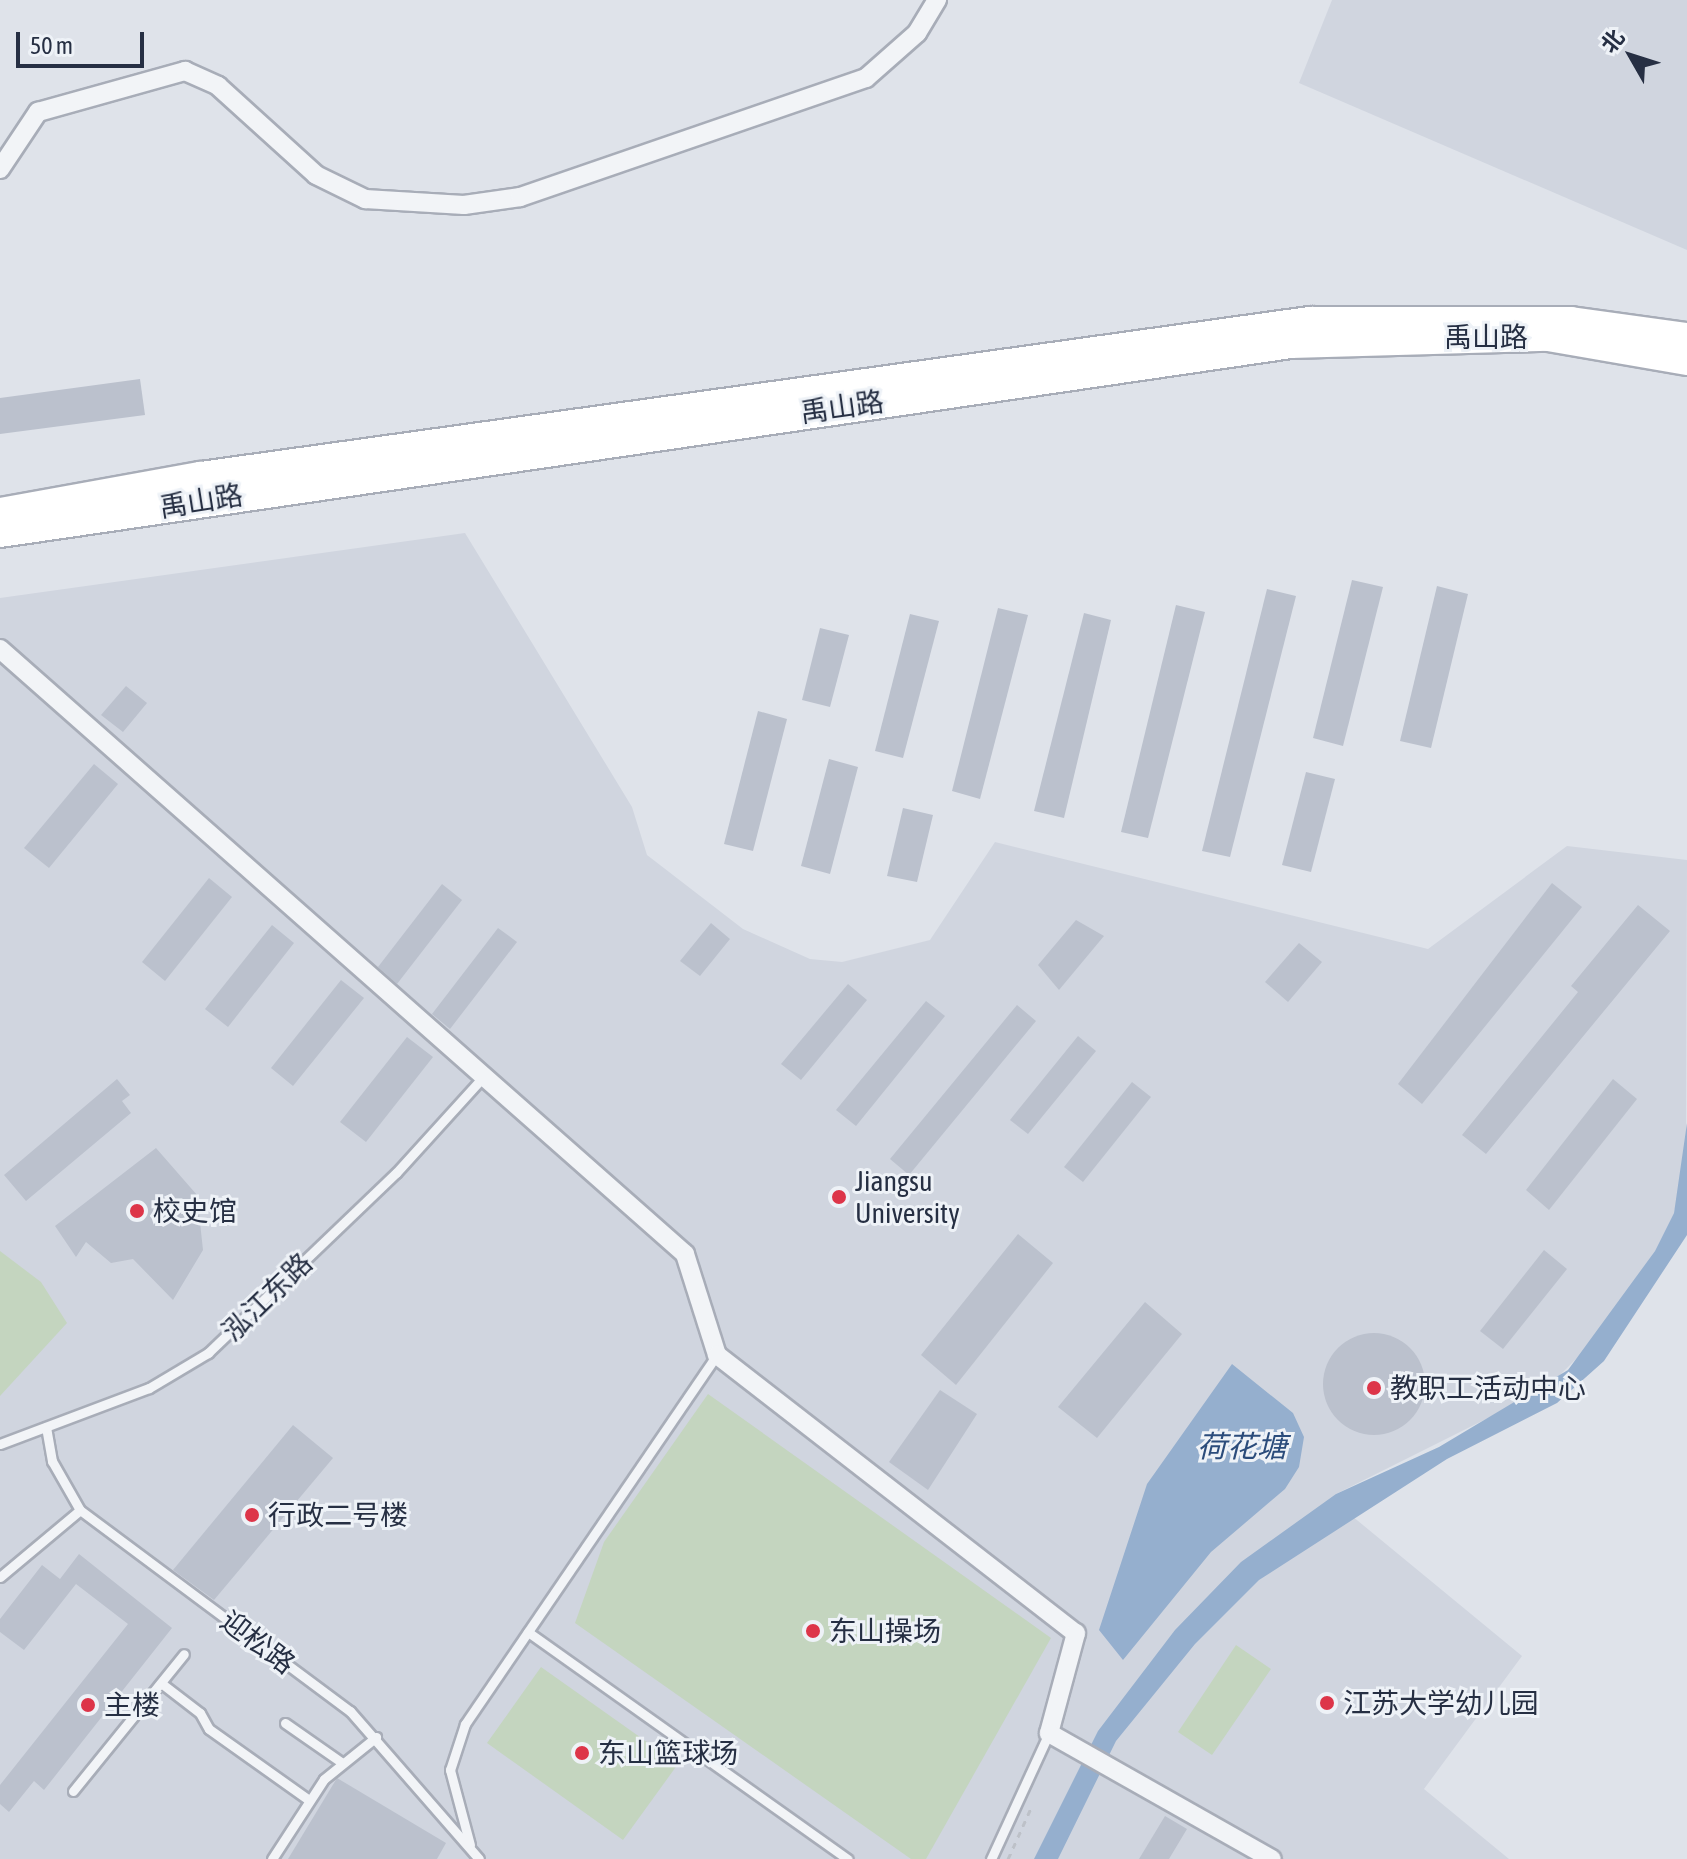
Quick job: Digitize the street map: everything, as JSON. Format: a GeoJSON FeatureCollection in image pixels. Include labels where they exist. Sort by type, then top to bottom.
{"type":"FeatureCollection","features":[{"type":"Feature","properties":{"kind":"main road","name":"禹山路"},"geometry":{"type":"LineString","coordinates":[[0,512],[201,476],[1310,321],[1571,321],[1687,337]]}},
{"type":"Feature","properties":{"kind":"main road","name":"禹山路"},"geometry":{"type":"LineString","coordinates":[[0,533],[1291,344],[1548,337],[1687,361]]}},
{"type":"Feature","properties":{"kind":"street"},"geometry":{"type":"LineString","coordinates":[[0,169],[38,112],[185,71],[218,86],[316,175],[365,199],[464,205],[520,197],[866,78],[917,33],[937,0]]}},
{"type":"Feature","properties":{"kind":"street"},"geometry":{"type":"LineString","coordinates":[[0,649],[685,1254],[717,1355],[1076,1633],[1049,1733],[1272,1859]]}},
{"type":"Feature","properties":{"kind":"lane","name":"泓江东路"},"geometry":{"type":"LineString","coordinates":[[0,1444],[149,1388],[208,1353],[396,1173],[484,1076]]}},
{"type":"Feature","properties":{"kind":"lane"},"geometry":{"type":"LineString","coordinates":[[476,1856],[452,1792],[454,1748],[528,1632],[717,1355]]}},
{"type":"Feature","properties":{"kind":"lane","name":"迎松路"},"geometry":{"type":"LineString","coordinates":[[46,1427],[52,1461],[80,1510],[376,1737],[476,1856]]}},
{"type":"Feature","properties":{"kind":"lane"},"geometry":{"type":"LineString","coordinates":[[0,1577],[80,1510]]}},
{"type":"Feature","properties":{"kind":"lane"},"geometry":{"type":"LineString","coordinates":[[528,1632],[847,1859]]}},
{"type":"Feature","properties":{"kind":"lane"},"geometry":{"type":"LineString","coordinates":[[73,1791],[184,1654]]}},
{"type":"Feature","properties":{"kind":"lane"},"geometry":{"type":"LineString","coordinates":[[161,1683],[200,1713],[209,1729],[309,1800]]}},
{"type":"Feature","properties":{"kind":"lane"},"geometry":{"type":"LineString","coordinates":[[285,1723],[341,1762]]}},
{"type":"Feature","properties":{"kind":"lane"},"geometry":{"type":"LineString","coordinates":[[991,1859],[1049,1733]]}},
{"type":"Feature","properties":{"kind":"lane"},"geometry":{"type":"LineString","coordinates":[[272,1859],[309,1800],[341,1762],[376,1737]]}},
{"type":"Feature","properties":{"kind":"path"},"geometry":{"type":"LineString","coordinates":[[1008,1859],[1031,1808]]}},
{"type":"Feature","properties":{"kind":"shaded area"},"geometry":{"type":"Polygon","coordinates":[[[1332,0],[1687,0],[1687,250],[1299,83],[1332,0]]]}},
{"type":"Feature","properties":{"kind":"shaded area","name":"Jiangsu University"},"geometry":{"type":"Polygon","coordinates":[[[465,533],[632,807],[647,855],[743,929],[810,959],[842,962],[930,940],[995,842],[1428,949],[1567,846],[1687,860],[1686,1157],[1674,1213],[1655,1251],[1588,1347],[1546,1389],[1336,1494],[1352,1516],[1522,1656],[1424,1789],[1509,1859],[0,1859],[0,598],[465,533]]]}},
{"type":"Feature","properties":{"kind":"green space"},"geometry":{"type":"Polygon","coordinates":[[[0,1251],[41,1282],[67,1323],[0,1396],[0,1251]]]}},
{"type":"Feature","properties":{"kind":"green space","name":"东山操场"},"geometry":{"type":"Polygon","coordinates":[[[708,1394],[1051,1638],[926,1859],[911,1859],[575,1623],[604,1542],[708,1394]]]}},
{"type":"Feature","properties":{"kind":"green space"},"geometry":{"type":"Polygon","coordinates":[[[1236,1645],[1271,1669],[1212,1755],[1178,1732],[1236,1645]]]}},
{"type":"Feature","properties":{"kind":"green space","name":"东山篮球场"},"geometry":{"type":"Polygon","coordinates":[[[541,1667],[678,1764],[623,1840],[487,1743],[541,1667]]]}},
{"type":"Feature","properties":{"kind":"water"},"geometry":{"type":"Polygon","coordinates":[[[1687,1123],[1687,1235],[1604,1361],[1557,1403],[1447,1459],[1259,1580],[1195,1644],[1116,1741],[1058,1859],[1034,1859],[1098,1731],[1175,1630],[1241,1562],[1336,1494],[1439,1447],[1568,1370],[1655,1251],[1674,1213],[1687,1123]]]}},
{"type":"Feature","properties":{"kind":"water","name":"荷花塘"},"geometry":{"type":"Polygon","coordinates":[[[1232,1364],[1293,1413],[1304,1437],[1299,1467],[1285,1489],[1211,1552],[1123,1660],[1099,1630],[1147,1484],[1232,1364]]]}},
{"type":"Feature","properties":{"kind":"building"},"geometry":{"type":"Polygon","coordinates":[[[140,379],[145,415],[0,434],[0,398],[140,379]]]}},
{"type":"Feature","properties":{"kind":"building"},"geometry":{"type":"Polygon","coordinates":[[[1352,580],[1383,587],[1343,746],[1313,738],[1352,580]]]}},
{"type":"Feature","properties":{"kind":"building"},"geometry":{"type":"Polygon","coordinates":[[[1437,586],[1468,594],[1431,748],[1400,741],[1437,586]]]}},
{"type":"Feature","properties":{"kind":"building"},"geometry":{"type":"Polygon","coordinates":[[[1267,589],[1296,596],[1230,857],[1202,851],[1267,589]]]}},
{"type":"Feature","properties":{"kind":"building"},"geometry":{"type":"Polygon","coordinates":[[[1176,605],[1205,612],[1148,838],[1121,832],[1176,605]]]}},
{"type":"Feature","properties":{"kind":"building"},"geometry":{"type":"Polygon","coordinates":[[[998,608],[1028,615],[980,799],[952,791],[998,608]]]}},
{"type":"Feature","properties":{"kind":"building"},"geometry":{"type":"Polygon","coordinates":[[[1084,613],[1111,620],[1064,818],[1034,811],[1084,613]]]}},
{"type":"Feature","properties":{"kind":"building"},"geometry":{"type":"Polygon","coordinates":[[[910,614],[939,621],[903,758],[875,751],[910,614]]]}},
{"type":"Feature","properties":{"kind":"building"},"geometry":{"type":"Polygon","coordinates":[[[820,628],[849,635],[830,707],[802,700],[820,628]]]}},
{"type":"Feature","properties":{"kind":"building"},"geometry":{"type":"Polygon","coordinates":[[[126,686],[147,703],[123,732],[101,715],[126,686]]]}},
{"type":"Feature","properties":{"kind":"building"},"geometry":{"type":"Polygon","coordinates":[[[758,711],[787,719],[753,851],[724,844],[758,711]]]}},
{"type":"Feature","properties":{"kind":"building"},"geometry":{"type":"Polygon","coordinates":[[[829,759],[858,767],[830,874],[801,866],[829,759]]]}},
{"type":"Feature","properties":{"kind":"building"},"geometry":{"type":"Polygon","coordinates":[[[94,764],[118,784],[49,868],[24,848],[94,764]]]}},
{"type":"Feature","properties":{"kind":"building"},"geometry":{"type":"Polygon","coordinates":[[[1306,772],[1335,779],[1311,872],[1282,865],[1306,772]]]}},
{"type":"Feature","properties":{"kind":"building"},"geometry":{"type":"Polygon","coordinates":[[[903,808],[933,815],[917,882],[887,876],[903,808]]]}},
{"type":"Feature","properties":{"kind":"building"},"geometry":{"type":"Polygon","coordinates":[[[209,878],[232,897],[165,981],[142,962],[209,878]]]}},
{"type":"Feature","properties":{"kind":"building"},"geometry":{"type":"Polygon","coordinates":[[[1552,883],[1582,907],[1422,1104],[1398,1084],[1552,883]]]}},
{"type":"Feature","properties":{"kind":"building"},"geometry":{"type":"Polygon","coordinates":[[[442,884],[462,900],[397,984],[378,967],[442,884]]]}},
{"type":"Feature","properties":{"kind":"building"},"geometry":{"type":"Polygon","coordinates":[[[1638,905],[1670,931],[1486,1154],[1462,1135],[1578,992],[1571,986],[1638,905]]]}},
{"type":"Feature","properties":{"kind":"building"},"geometry":{"type":"Polygon","coordinates":[[[1076,920],[1104,936],[1059,990],[1038,965],[1076,920]]]}},
{"type":"Feature","properties":{"kind":"building"},"geometry":{"type":"Polygon","coordinates":[[[711,923],[730,939],[700,976],[680,961],[711,923]]]}},
{"type":"Feature","properties":{"kind":"building"},"geometry":{"type":"Polygon","coordinates":[[[272,925],[294,943],[228,1027],[205,1009],[272,925]]]}},
{"type":"Feature","properties":{"kind":"building"},"geometry":{"type":"Polygon","coordinates":[[[498,928],[517,942],[450,1029],[432,1014],[498,928]]]}},
{"type":"Feature","properties":{"kind":"building"},"geometry":{"type":"Polygon","coordinates":[[[1299,943],[1322,962],[1288,1002],[1265,982],[1299,943]]]}},
{"type":"Feature","properties":{"kind":"building"},"geometry":{"type":"Polygon","coordinates":[[[341,980],[364,998],[293,1086],[271,1068],[341,980]]]}},
{"type":"Feature","properties":{"kind":"building"},"geometry":{"type":"Polygon","coordinates":[[[848,984],[867,1000],[801,1080],[781,1064],[848,984]]]}},
{"type":"Feature","properties":{"kind":"building"},"geometry":{"type":"Polygon","coordinates":[[[926,1001],[945,1016],[856,1126],[836,1110],[926,1001]]]}},
{"type":"Feature","properties":{"kind":"building"},"geometry":{"type":"Polygon","coordinates":[[[1017,1005],[1036,1021],[909,1175],[890,1159],[1017,1005]]]}},
{"type":"Feature","properties":{"kind":"building"},"geometry":{"type":"Polygon","coordinates":[[[1078,1036],[1096,1051],[1028,1134],[1010,1120],[1078,1036]]]}},
{"type":"Feature","properties":{"kind":"building"},"geometry":{"type":"Polygon","coordinates":[[[407,1037],[433,1057],[366,1142],[340,1122],[407,1037]]]}},
{"type":"Feature","properties":{"kind":"building"},"geometry":{"type":"Polygon","coordinates":[[[117,1079],[130,1095],[122,1101],[131,1113],[26,1201],[4,1175],[117,1079]]]}},
{"type":"Feature","properties":{"kind":"building"},"geometry":{"type":"Polygon","coordinates":[[[1613,1079],[1637,1099],[1549,1210],[1526,1190],[1613,1079]]]}},
{"type":"Feature","properties":{"kind":"building"},"geometry":{"type":"Polygon","coordinates":[[[1132,1082],[1151,1097],[1083,1182],[1064,1167],[1132,1082]]]}},
{"type":"Feature","properties":{"kind":"building","name":"校史馆"},"geometry":{"type":"Polygon","coordinates":[[[156,1148],[197,1195],[203,1250],[173,1300],[133,1259],[111,1263],[86,1242],[76,1257],[55,1226],[156,1148]]]}},
{"type":"Feature","properties":{"kind":"building"},"geometry":{"type":"Polygon","coordinates":[[[1018,1234],[1053,1263],[956,1385],[921,1355],[1018,1234]]]}},
{"type":"Feature","properties":{"kind":"building"},"geometry":{"type":"Polygon","coordinates":[[[1544,1250],[1567,1269],[1503,1349],[1480,1331],[1544,1250]]]}},
{"type":"Feature","properties":{"kind":"building"},"geometry":{"type":"Polygon","coordinates":[[[1145,1302],[1182,1334],[1097,1438],[1058,1407],[1145,1302]]]}},
{"type":"Feature","properties":{"kind":"building","name":"教职工活动中心"},"geometry":{"type":"Polygon","coordinates":[[[1374,1333],[1403,1341],[1417,1355],[1425,1384],[1417,1413],[1403,1427],[1374,1435],[1345,1427],[1331,1413],[1323,1384],[1331,1355],[1345,1341],[1374,1333]]]}},
{"type":"Feature","properties":{"kind":"building"},"geometry":{"type":"Polygon","coordinates":[[[940,1390],[977,1414],[928,1490],[889,1462],[940,1390]]]}},
{"type":"Feature","properties":{"kind":"building","name":"行政二号楼"},"geometry":{"type":"Polygon","coordinates":[[[293,1425],[333,1458],[214,1600],[173,1570],[293,1425]]]}},
{"type":"Feature","properties":{"kind":"building","name":"主楼"},"geometry":{"type":"Polygon","coordinates":[[[79,1554],[172,1628],[44,1790],[34,1781],[9,1812],[0,1804],[0,1785],[128,1624],[76,1584],[24,1650],[0,1632],[0,1619],[42,1565],[60,1579],[79,1554]]]}},
{"type":"Feature","properties":{"kind":"building"},"geometry":{"type":"Polygon","coordinates":[[[337,1778],[446,1843],[437,1859],[288,1859],[337,1778]]]}},
{"type":"Feature","properties":{"kind":"building"},"geometry":{"type":"Polygon","coordinates":[[[1165,1816],[1187,1829],[1169,1859],[1139,1859],[1165,1816]]]}},
{"type":"Feature","properties":{"kind":"place","name":"Jiangsu University"},"geometry":{"type":"Point","coordinates":[839,1197]}},
{"type":"Feature","properties":{"kind":"place","name":"校史馆"},"geometry":{"type":"Point","coordinates":[137,1211]}},
{"type":"Feature","properties":{"kind":"place","name":"教职工活动中心"},"geometry":{"type":"Point","coordinates":[1374,1388]}},
{"type":"Feature","properties":{"kind":"place","name":"行政二号楼"},"geometry":{"type":"Point","coordinates":[252,1515]}},
{"type":"Feature","properties":{"kind":"place","name":"东山操场"},"geometry":{"type":"Point","coordinates":[813,1631]}},
{"type":"Feature","properties":{"kind":"place","name":"江苏大学幼儿园"},"geometry":{"type":"Point","coordinates":[1327,1703]}},
{"type":"Feature","properties":{"kind":"place","name":"主楼"},"geometry":{"type":"Point","coordinates":[88,1705]}},
{"type":"Feature","properties":{"kind":"place","name":"东山篮球场"},"geometry":{"type":"Point","coordinates":[582,1753]}}]}
